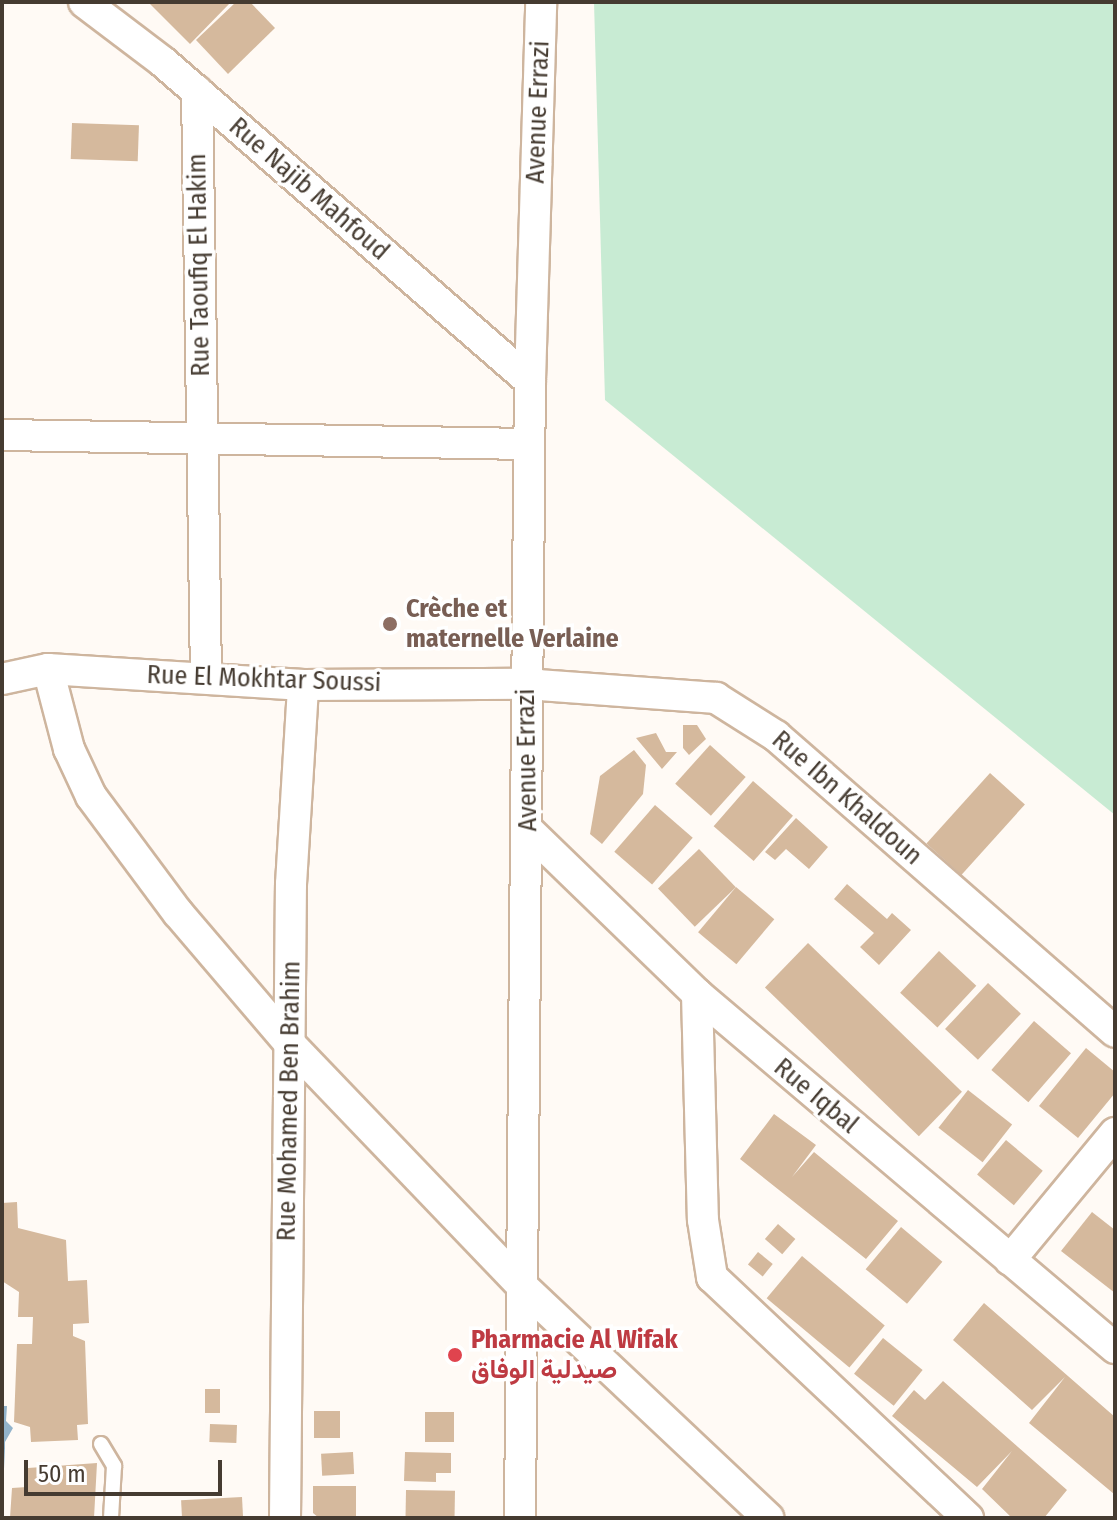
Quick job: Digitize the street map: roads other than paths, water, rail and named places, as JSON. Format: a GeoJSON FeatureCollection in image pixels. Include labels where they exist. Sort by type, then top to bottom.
{"type":"FeatureCollection","features":[{"type":"Feature","properties":{"kind":"street","name":"Rue Najib Mahfoud"},"geometry":{"type":"LineString","coordinates":[[84,2],[197,91],[530,381]]}},
{"type":"Feature","properties":{"kind":"street","name":"Avenue Errazi"},"geometry":{"type":"LineString","coordinates":[[520,1518],[529,831],[526,684],[529,444],[541,2]]}},
{"type":"Feature","properties":{"kind":"street","name":"Rue Taoufiq El Hakim"},"geometry":{"type":"LineString","coordinates":[[197,91],[206,678]]}},
{"type":"Feature","properties":{"kind":"street"},"geometry":{"type":"LineString","coordinates":[[2,435],[529,444]]}},
{"type":"Feature","properties":{"kind":"street"},"geometry":{"type":"LineString","coordinates":[[48,669],[69,749],[119,840],[290,1044],[521,1285],[767,1518]]}},
{"type":"Feature","properties":{"kind":"street","name":"Rue El Mokhtar Soussi"},"geometry":{"type":"LineString","coordinates":[[2,679],[48,669],[303,685],[526,684]]}},
{"type":"Feature","properties":{"kind":"street","name":"Rue Ibn Khaldoun"},"geometry":{"type":"LineString","coordinates":[[526,684],[695,694],[737,706],[1115,1032]]}},
{"type":"Feature","properties":{"kind":"street","name":"Rue Mohamed Ben Brahim"},"geometry":{"type":"LineString","coordinates":[[285,1518],[291,884],[303,685]]}},
{"type":"Feature","properties":{"kind":"street","name":"Rue Iqbal"},"geometry":{"type":"LineString","coordinates":[[529,831],[697,994],[1115,1348]]}},
{"type":"Feature","properties":{"kind":"street"},"geometry":{"type":"LineString","coordinates":[[697,994],[703,1220],[712,1277],[968,1518]]}},
{"type":"Feature","properties":{"kind":"street"},"geometry":{"type":"LineString","coordinates":[[1010,1260],[1115,1133]]}},
{"type":"Feature","properties":{"kind":"lane"},"geometry":{"type":"LineString","coordinates":[[101,1444],[114,1466],[111,1518]]}},
{"type":"Feature","properties":{"kind":"water"},"geometry":{"type":"Polygon","coordinates":[[[2,1406],[7,1406],[6,1421],[13,1428],[5,1442],[5,1469],[2,1406]]]}},
{"type":"Feature","properties":{"kind":"place","name":"Crèche et maternelle Verlaine"},"geometry":{"type":"Point","coordinates":[390,624]}},
{"type":"Feature","properties":{"kind":"place","name":"Pharmacie Al Wifak صيدلية الوفاق"},"geometry":{"type":"Point","coordinates":[455,1355]}}]}
